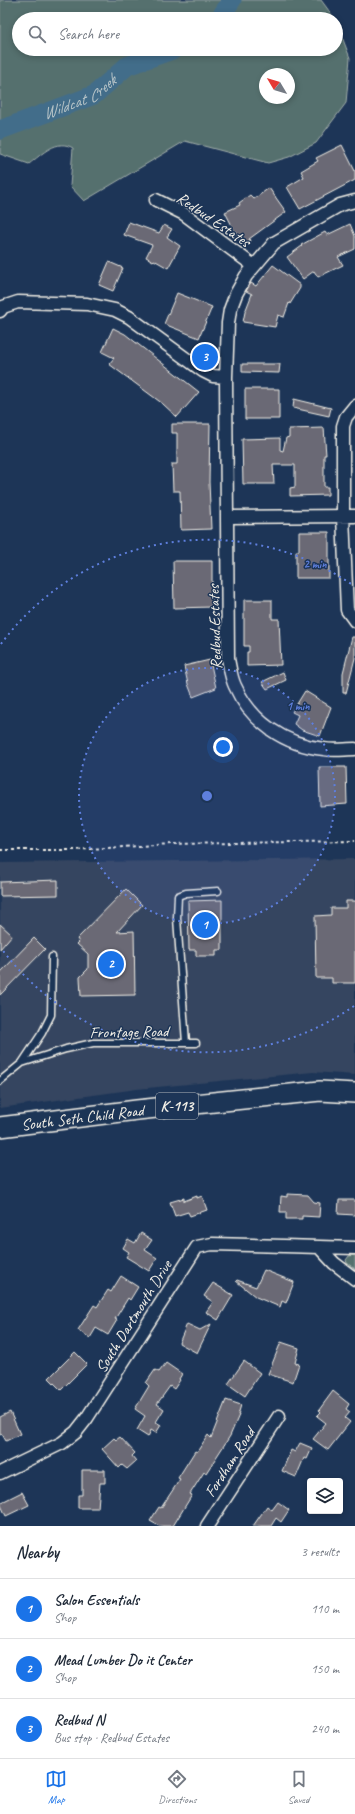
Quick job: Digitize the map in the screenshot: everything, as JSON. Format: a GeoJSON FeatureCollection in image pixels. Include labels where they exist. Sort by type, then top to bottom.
{"type":"FeatureCollection","features":[{"type":"Feature","properties":{"kind":"main road","name":"South Seth Child Road"},"geometry":{"type":"LineString","coordinates":[[0,1127],[137,1110],[320,1091],[355,1093]]}},
{"type":"Feature","properties":{"kind":"street","name":"Redbud Estates"},"geometry":{"type":"LineString","coordinates":[[156,200],[184,214],[254,266]]}},
{"type":"Feature","properties":{"kind":"street","name":"Redbud Estates"},"geometry":{"type":"LineString","coordinates":[[355,201],[340,205],[274,243],[254,266],[236,294],[230,310],[228,323],[226,377],[228,659],[234,686],[250,711],[260,722],[283,738],[296,743],[325,750],[355,749]]}},
{"type":"Feature","properties":{"kind":"street"},"geometry":{"type":"LineString","coordinates":[[0,311],[3,307],[18,302],[87,304],[115,310],[129,317],[203,371],[213,376],[226,377]]}},
{"type":"Feature","properties":{"kind":"street"},"geometry":{"type":"LineString","coordinates":[[355,406],[346,417],[344,426],[343,516],[347,610],[355,621]]}},
{"type":"Feature","properties":{"kind":"street"},"geometry":{"type":"LineString","coordinates":[[228,517],[355,516]]}},
{"type":"Feature","properties":{"kind":"street","name":"South Dartmouth Drive"},"geometry":{"type":"LineString","coordinates":[[0,1473],[62,1443],[76,1432],[87,1418],[197,1247],[212,1244],[355,1248]]}},
{"type":"Feature","properties":{"kind":"street"},"geometry":{"type":"LineString","coordinates":[[319,1247],[334,1263],[355,1279]]}},
{"type":"Feature","properties":{"kind":"street","name":"Fordham Road"},"geometry":{"type":"LineString","coordinates":[[207,1526],[278,1416]]}},
{"type":"Feature","properties":{"kind":"lane"},"geometry":{"type":"LineString","coordinates":[[186,1044],[177,918],[178,896],[186,893],[218,891]]}},
{"type":"Feature","properties":{"kind":"lane"},"geometry":{"type":"LineString","coordinates":[[22,1063],[42,1033],[51,1015],[52,957]]}},
{"type":"Feature","properties":{"kind":"lane","name":"Frontage Road"},"geometry":{"type":"LineString","coordinates":[[0,1081],[22,1063],[66,1049],[94,1043],[196,1043]]}},
{"type":"Feature","properties":{"kind":"path"},"geometry":{"type":"LineString","coordinates":[[0,850],[73,850],[172,844],[355,841]]}},
{"type":"Feature","properties":{"kind":"shaded area"},"geometry":{"type":"Polygon","coordinates":[[[355,859],[355,1075],[313,1072],[137,1089],[0,1108],[0,863],[355,859]]]}},
{"type":"Feature","properties":{"kind":"green space"},"geometry":{"type":"Polygon","coordinates":[[[0,0],[321,0],[330,12],[12,12],[12,56],[343,56],[343,40],[350,58],[346,103],[316,143],[289,157],[268,163],[185,141],[84,201],[70,186],[73,148],[67,145],[61,145],[50,148],[29,164],[0,154],[0,0]]]}},
{"type":"Feature","properties":{"kind":"green space"},"geometry":{"type":"Polygon","coordinates":[[[355,1255],[355,1269],[347,1263],[346,1260],[349,1256],[355,1255]]]}},
{"type":"Feature","properties":{"kind":"building"},"geometry":{"type":"Polygon","coordinates":[[[342,145],[355,171],[355,180],[300,209],[287,187],[304,177],[301,171],[318,161],[316,158],[342,145]]]}},
{"type":"Feature","properties":{"kind":"building"},"geometry":{"type":"Polygon","coordinates":[[[269,188],[286,212],[249,239],[250,241],[242,245],[225,212],[240,205],[239,203],[250,195],[254,199],[269,188]]]}},
{"type":"Feature","properties":{"kind":"building"},"geometry":{"type":"Polygon","coordinates":[[[129,222],[159,233],[164,225],[172,229],[167,237],[180,246],[168,268],[146,257],[152,245],[124,235],[129,222]]]}},
{"type":"Feature","properties":{"kind":"building"},"geometry":{"type":"Polygon","coordinates":[[[350,224],[355,236],[355,249],[338,257],[343,265],[318,277],[314,271],[303,279],[287,257],[302,246],[301,245],[325,232],[327,235],[350,224]]]}},
{"type":"Feature","properties":{"kind":"building"},"geometry":{"type":"Polygon","coordinates":[[[109,262],[123,268],[113,291],[99,285],[109,262]]]}},
{"type":"Feature","properties":{"kind":"building"},"geometry":{"type":"Polygon","coordinates":[[[273,265],[300,285],[300,288],[290,304],[289,303],[284,317],[278,315],[275,327],[243,322],[252,294],[246,291],[251,283],[256,286],[273,265]]]}},
{"type":"Feature","properties":{"kind":"building"},"geometry":{"type":"Polygon","coordinates":[[[177,293],[212,307],[199,338],[164,324],[177,293]]]}},
{"type":"Feature","properties":{"kind":"building"},"geometry":{"type":"Polygon","coordinates":[[[113,328],[125,334],[199,392],[177,417],[163,404],[109,364],[114,358],[102,352],[113,328]]]}},
{"type":"Feature","properties":{"kind":"building"},"geometry":{"type":"Polygon","coordinates":[[[242,364],[280,364],[279,373],[242,372],[242,364]]]}},
{"type":"Feature","properties":{"kind":"building"},"geometry":{"type":"Polygon","coordinates":[[[245,389],[279,389],[279,419],[245,419],[245,389]]]}},
{"type":"Feature","properties":{"kind":"building"},"geometry":{"type":"Polygon","coordinates":[[[294,399],[331,408],[329,416],[293,408],[294,399]]]}},
{"type":"Feature","properties":{"kind":"building"},"geometry":{"type":"Polygon","coordinates":[[[172,424],[210,424],[209,482],[211,529],[181,530],[180,491],[173,491],[172,464],[177,464],[177,433],[172,433],[172,424]]]}},
{"type":"Feature","properties":{"kind":"building"},"geometry":{"type":"Polygon","coordinates":[[[324,428],[326,455],[324,455],[324,487],[328,487],[328,495],[290,496],[290,488],[295,487],[295,465],[273,465],[274,484],[243,484],[242,439],[280,438],[280,450],[283,451],[286,438],[289,437],[289,429],[324,428]]]}},
{"type":"Feature","properties":{"kind":"building"},"geometry":{"type":"Polygon","coordinates":[[[299,532],[329,532],[329,578],[296,578],[296,551],[299,551],[299,532]]]}},
{"type":"Feature","properties":{"kind":"building"},"geometry":{"type":"Polygon","coordinates":[[[173,561],[212,561],[212,607],[174,608],[173,561]]]}},
{"type":"Feature","properties":{"kind":"building"},"geometry":{"type":"Polygon","coordinates":[[[244,600],[272,600],[272,619],[279,619],[281,665],[247,666],[247,652],[249,652],[249,646],[244,646],[244,600]]]}},
{"type":"Feature","properties":{"kind":"building"},"geometry":{"type":"Polygon","coordinates":[[[352,637],[355,637],[355,658],[346,693],[343,693],[343,673],[352,637]]]}},
{"type":"Feature","properties":{"kind":"building"},"geometry":{"type":"Polygon","coordinates":[[[210,660],[216,688],[193,697],[184,666],[210,660]]]}},
{"type":"Feature","properties":{"kind":"building"},"geometry":{"type":"Polygon","coordinates":[[[283,672],[286,680],[267,689],[262,682],[283,672]]]}},
{"type":"Feature","properties":{"kind":"building"},"geometry":{"type":"Polygon","coordinates":[[[305,691],[331,707],[320,736],[302,730],[294,724],[298,715],[292,712],[305,691]]]}},
{"type":"Feature","properties":{"kind":"building"},"geometry":{"type":"Polygon","coordinates":[[[319,767],[346,767],[347,804],[320,806],[319,767]]]}},
{"type":"Feature","properties":{"kind":"building"},"geometry":{"type":"Polygon","coordinates":[[[58,880],[58,895],[0,896],[0,882],[58,880]]]}},
{"type":"Feature","properties":{"kind":"building"},"geometry":{"type":"Polygon","coordinates":[[[126,889],[142,905],[117,932],[134,931],[135,995],[81,996],[80,977],[88,969],[88,954],[77,944],[79,942],[77,939],[126,889]]]}},
{"type":"Feature","properties":{"kind":"building"},"geometry":{"type":"Polygon","coordinates":[[[222,900],[222,950],[216,950],[216,956],[196,956],[196,950],[189,950],[188,901],[222,900]]]}},
{"type":"Feature","properties":{"kind":"building"},"geometry":{"type":"Polygon","coordinates":[[[346,901],[355,901],[355,983],[332,983],[332,978],[316,978],[315,916],[331,915],[331,908],[346,908],[346,901]]]}},
{"type":"Feature","properties":{"kind":"building"},"geometry":{"type":"Polygon","coordinates":[[[0,924],[12,935],[0,949],[0,924]]]}},
{"type":"Feature","properties":{"kind":"building"},"geometry":{"type":"Polygon","coordinates":[[[34,938],[45,949],[0,995],[0,973],[34,938]]]}},
{"type":"Feature","properties":{"kind":"building"},"geometry":{"type":"Polygon","coordinates":[[[287,1194],[308,1195],[314,1202],[320,1203],[319,1217],[302,1216],[302,1219],[286,1219],[286,1212],[280,1212],[281,1196],[287,1197],[287,1194]]]}},
{"type":"Feature","properties":{"kind":"building"},"geometry":{"type":"Polygon","coordinates":[[[197,1196],[197,1198],[202,1196],[207,1210],[190,1216],[188,1212],[175,1216],[170,1202],[184,1198],[184,1201],[197,1196]]]}},
{"type":"Feature","properties":{"kind":"building"},"geometry":{"type":"Polygon","coordinates":[[[339,1200],[355,1200],[355,1215],[338,1214],[339,1200]]]}},
{"type":"Feature","properties":{"kind":"building"},"geometry":{"type":"Polygon","coordinates":[[[141,1233],[152,1240],[145,1250],[157,1258],[149,1271],[126,1257],[129,1252],[123,1248],[128,1239],[135,1243],[141,1233]]]}},
{"type":"Feature","properties":{"kind":"building"},"geometry":{"type":"Polygon","coordinates":[[[264,1270],[294,1282],[286,1303],[282,1301],[280,1307],[256,1297],[236,1281],[237,1280],[256,1287],[264,1270]]]}},
{"type":"Feature","properties":{"kind":"building"},"geometry":{"type":"Polygon","coordinates":[[[121,1276],[138,1287],[130,1300],[128,1298],[115,1319],[117,1320],[108,1335],[96,1328],[90,1338],[78,1330],[94,1305],[97,1307],[108,1290],[111,1292],[121,1276]]]}},
{"type":"Feature","properties":{"kind":"building"},"geometry":{"type":"Polygon","coordinates":[[[213,1283],[233,1295],[218,1320],[206,1312],[213,1302],[204,1296],[213,1283]]]}},
{"type":"Feature","properties":{"kind":"building"},"geometry":{"type":"Polygon","coordinates":[[[187,1324],[200,1330],[211,1324],[197,1353],[179,1343],[187,1324]]]}},
{"type":"Feature","properties":{"kind":"building"},"geometry":{"type":"Polygon","coordinates":[[[281,1342],[299,1348],[295,1363],[299,1364],[293,1382],[268,1374],[281,1342]]]}},
{"type":"Feature","properties":{"kind":"building"},"geometry":{"type":"Polygon","coordinates":[[[75,1352],[87,1364],[61,1390],[49,1378],[75,1352]]]}},
{"type":"Feature","properties":{"kind":"building"},"geometry":{"type":"Polygon","coordinates":[[[244,1361],[260,1373],[245,1396],[228,1384],[244,1361]]]}},
{"type":"Feature","properties":{"kind":"building"},"geometry":{"type":"Polygon","coordinates":[[[166,1363],[182,1374],[174,1389],[170,1386],[157,1404],[164,1409],[156,1422],[161,1425],[156,1433],[151,1430],[148,1437],[137,1430],[145,1416],[135,1409],[149,1386],[146,1383],[155,1370],[159,1372],[166,1363]]]}},
{"type":"Feature","properties":{"kind":"building"},"geometry":{"type":"Polygon","coordinates":[[[333,1391],[349,1404],[346,1409],[350,1412],[345,1418],[350,1422],[328,1450],[313,1439],[326,1423],[317,1416],[321,1412],[319,1410],[333,1391]]]}},
{"type":"Feature","properties":{"kind":"building"},"geometry":{"type":"Polygon","coordinates":[[[226,1400],[241,1405],[239,1415],[230,1436],[206,1473],[204,1472],[190,1494],[192,1495],[173,1526],[159,1526],[150,1521],[159,1507],[161,1508],[180,1479],[178,1478],[195,1451],[197,1452],[208,1435],[211,1438],[226,1400]]]}},
{"type":"Feature","properties":{"kind":"building"},"geometry":{"type":"Polygon","coordinates":[[[10,1412],[20,1434],[6,1441],[2,1434],[0,1435],[0,1417],[10,1412]]]}},
{"type":"Feature","properties":{"kind":"building"},"geometry":{"type":"Polygon","coordinates":[[[120,1437],[135,1453],[132,1456],[136,1461],[127,1469],[122,1465],[119,1468],[102,1449],[114,1438],[116,1440],[120,1437]]]}},
{"type":"Feature","properties":{"kind":"building"},"geometry":{"type":"Polygon","coordinates":[[[300,1443],[312,1448],[307,1459],[304,1458],[296,1477],[282,1471],[291,1450],[295,1452],[300,1443]]]}},
{"type":"Feature","properties":{"kind":"building"},"geometry":{"type":"Polygon","coordinates":[[[82,1470],[105,1470],[105,1483],[100,1483],[98,1508],[78,1508],[78,1495],[82,1495],[82,1470]]]}},
{"type":"Feature","properties":{"kind":"building"},"geometry":{"type":"Polygon","coordinates":[[[22,1492],[29,1505],[6,1516],[0,1503],[22,1492]]]}},
{"type":"Feature","properties":{"kind":"building"},"geometry":{"type":"Polygon","coordinates":[[[278,1502],[289,1510],[281,1522],[276,1518],[271,1526],[253,1526],[267,1506],[272,1510],[278,1502]]]}},
{"type":"Feature","properties":{"kind":"waterway","name":"Wildcat Creek"},"geometry":{"type":"LineString","coordinates":[[224,12],[232,0]]}},
{"type":"Feature","properties":{"kind":"waterway","name":"Wildcat Creek"},"geometry":{"type":"LineString","coordinates":[[0,130],[94,95],[127,66],[155,56]]}},
{"type":"Feature","properties":{"kind":"place","name":"Redbud N"},"geometry":{"type":"Point","coordinates":[205,357]}},
{"type":"Feature","properties":{"kind":"place","name":"Salon Essentials"},"geometry":{"type":"Point","coordinates":[205,925]}},
{"type":"Feature","properties":{"kind":"place","name":"Mead Lumber Do it Center"},"geometry":{"type":"Point","coordinates":[111,964]}}]}
